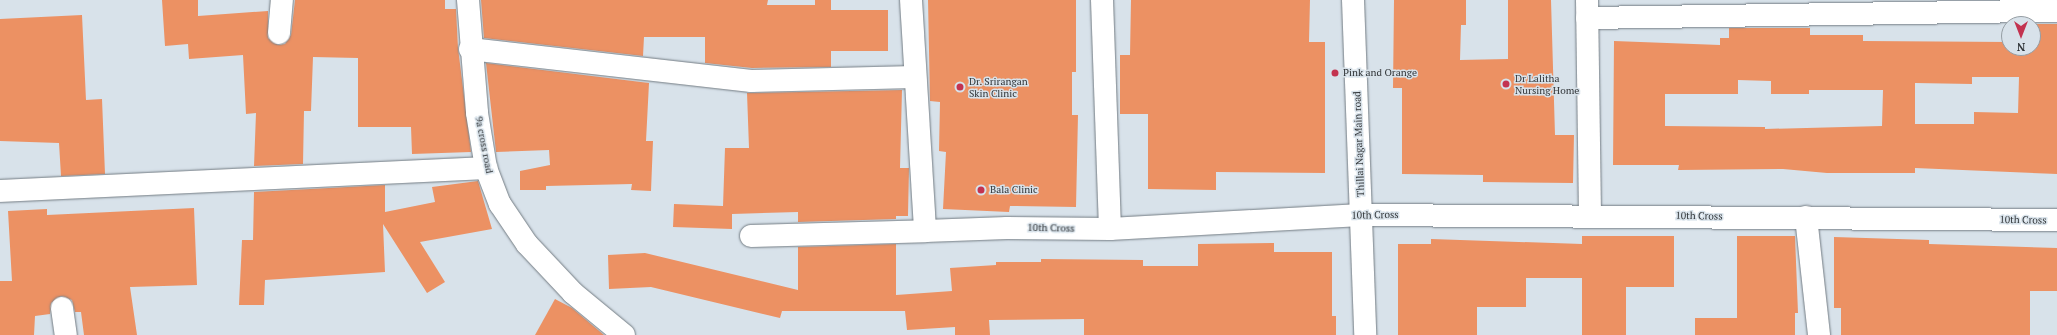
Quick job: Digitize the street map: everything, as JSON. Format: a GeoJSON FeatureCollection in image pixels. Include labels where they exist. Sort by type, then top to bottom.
{"type":"FeatureCollection","features":[{"type":"Feature","properties":{"kind":"street"},"geometry":{"type":"LineString","coordinates":[[279,33],[282,0]]}},
{"type":"Feature","properties":{"kind":"street","name":"9a cross road"},"geometry":{"type":"LineString","coordinates":[[468,0],[470,49],[486,168],[500,204],[527,244],[573,293],[624,335]]}},
{"type":"Feature","properties":{"kind":"street"},"geometry":{"type":"LineString","coordinates":[[911,0],[925,231]]}},
{"type":"Feature","properties":{"kind":"street"},"geometry":{"type":"LineString","coordinates":[[1102,0],[1110,230]]}},
{"type":"Feature","properties":{"kind":"street","name":"Thillai Nagar Main road"},"geometry":{"type":"LineString","coordinates":[[1353,0],[1366,335]]}},
{"type":"Feature","properties":{"kind":"street"},"geometry":{"type":"LineString","coordinates":[[1590,215],[1587,9],[2057,11]]}},
{"type":"Feature","properties":{"kind":"street"},"geometry":{"type":"LineString","coordinates":[[470,49],[751,82],[915,77]]}},
{"type":"Feature","properties":{"kind":"street"},"geometry":{"type":"LineString","coordinates":[[0,191],[486,168]]}},
{"type":"Feature","properties":{"kind":"street","name":"10th Cross"},"geometry":{"type":"LineString","coordinates":[[751,236],[1007,228],[1110,230],[1361,215],[1590,215],[2057,220]]}},
{"type":"Feature","properties":{"kind":"street"},"geometry":{"type":"LineString","coordinates":[[1806,217],[1819,335]]}},
{"type":"Feature","properties":{"kind":"street"},"geometry":{"type":"LineString","coordinates":[[62,308],[66,335]]}},
{"type":"Feature","properties":{"kind":"building"},"geometry":{"type":"Polygon","coordinates":[[[162,0],[198,0],[198,16],[268,11],[268,38],[278,45],[285,44],[291,35],[295,0],[445,0],[445,9],[456,9],[458,48],[471,152],[412,154],[411,127],[358,127],[358,58],[313,57],[311,111],[304,111],[303,164],[254,166],[256,113],[246,114],[243,55],[189,59],[188,44],[165,46],[162,0]]]}},
{"type":"Feature","properties":{"kind":"building"},"geometry":{"type":"Polygon","coordinates":[[[481,0],[768,0],[767,5],[815,5],[815,0],[831,0],[831,10],[888,10],[888,51],[831,51],[831,67],[752,68],[705,63],[705,37],[644,37],[643,56],[484,38],[481,0]]]}},
{"type":"Feature","properties":{"kind":"building"},"geometry":{"type":"Polygon","coordinates":[[[928,0],[1076,0],[1076,72],[1072,72],[1072,115],[1078,115],[1076,207],[1010,206],[1009,212],[943,209],[946,152],[939,151],[940,102],[930,101],[928,0]]]}},
{"type":"Feature","properties":{"kind":"building"},"geometry":{"type":"Polygon","coordinates":[[[1131,0],[1310,0],[1309,42],[1325,42],[1325,173],[1216,172],[1216,190],[1148,189],[1148,114],[1120,114],[1120,55],[1130,55],[1131,0]]]}},
{"type":"Feature","properties":{"kind":"building"},"geometry":{"type":"Polygon","coordinates":[[[1394,0],[1466,0],[1466,25],[1461,25],[1460,60],[1508,59],[1508,0],[1551,0],[1555,135],[1574,135],[1573,183],[1483,182],[1483,175],[1402,174],[1402,88],[1393,88],[1394,0]]]}},
{"type":"Feature","properties":{"kind":"building"},"geometry":{"type":"Polygon","coordinates":[[[82,15],[86,100],[102,99],[105,174],[61,176],[59,143],[0,141],[0,19],[82,15]]]}},
{"type":"Feature","properties":{"kind":"building"},"geometry":{"type":"Polygon","coordinates":[[[2041,24],[2057,24],[2057,174],[1915,168],[1915,173],[1827,173],[1783,169],[1678,170],[1679,165],[1613,165],[1614,41],[1720,45],[1720,38],[1729,38],[1729,28],[1810,28],[1810,35],[1863,35],[1863,41],[2001,42],[2001,56],[2041,56],[2041,24]],[[1972,77],[1972,84],[1915,83],[1915,124],[1974,124],[1974,112],[2018,113],[2019,77],[1972,77]],[[1738,80],[1738,94],[1665,94],[1665,126],[1765,127],[1765,129],[1882,126],[1883,90],[1809,90],[1809,94],[1771,94],[1771,81],[1738,80]]]}},
{"type":"Feature","properties":{"kind":"building"},"geometry":{"type":"Polygon","coordinates":[[[486,63],[649,83],[646,141],[653,141],[651,191],[631,190],[632,184],[546,186],[546,190],[520,190],[520,171],[550,165],[549,150],[496,152],[486,63]]]}},
{"type":"Feature","properties":{"kind":"building"},"geometry":{"type":"Polygon","coordinates":[[[902,90],[900,168],[909,168],[908,216],[896,216],[896,219],[798,222],[798,212],[732,214],[732,229],[673,227],[674,204],[723,206],[725,148],[749,148],[747,93],[902,90]]]}},
{"type":"Feature","properties":{"kind":"building"},"geometry":{"type":"Polygon","coordinates":[[[478,181],[492,229],[420,242],[445,282],[427,293],[383,224],[385,272],[265,280],[264,305],[239,305],[242,240],[253,240],[254,192],[385,185],[385,212],[435,202],[432,187],[478,181]]]}},
{"type":"Feature","properties":{"kind":"building"},"geometry":{"type":"Polygon","coordinates":[[[194,208],[197,285],[130,287],[137,335],[84,335],[81,312],[75,312],[72,300],[61,296],[51,303],[50,314],[35,316],[34,335],[0,335],[0,281],[12,281],[8,211],[47,209],[47,215],[194,208]]]}},
{"type":"Feature","properties":{"kind":"building"},"geometry":{"type":"Polygon","coordinates":[[[1582,236],[1674,236],[1674,287],[1626,287],[1626,335],[1582,335],[1582,278],[1526,278],[1526,307],[1477,307],[1477,335],[1398,335],[1398,244],[1431,244],[1431,239],[1582,244],[1582,236]]]}},
{"type":"Feature","properties":{"kind":"building"},"geometry":{"type":"Polygon","coordinates":[[[1737,236],[1795,236],[1798,313],[1795,313],[1795,335],[1695,335],[1695,318],[1737,318],[1737,236]]]}},
{"type":"Feature","properties":{"kind":"building"},"geometry":{"type":"Polygon","coordinates":[[[1834,237],[1929,240],[1929,244],[2057,248],[2057,291],[2030,291],[2030,335],[1841,335],[1841,308],[1834,308],[1834,237]]]}},
{"type":"Feature","properties":{"kind":"building"},"geometry":{"type":"Polygon","coordinates":[[[1274,243],[1274,252],[1332,252],[1332,316],[1336,316],[1336,335],[1084,335],[1084,319],[989,320],[990,335],[955,335],[955,327],[907,330],[905,311],[782,311],[780,318],[651,287],[609,289],[608,255],[645,253],[798,290],[798,247],[896,244],[896,295],[952,291],[950,268],[996,265],[996,262],[1041,262],[1041,259],[1143,260],[1143,266],[1198,266],[1198,244],[1274,243]]]}},
{"type":"Feature","properties":{"kind":"building"},"geometry":{"type":"Polygon","coordinates":[[[555,299],[572,308],[604,335],[535,335],[555,299]]]}},
{"type":"Feature","properties":{"kind":"place","name":"Pink and Orange"},"geometry":{"type":"Point","coordinates":[1335,73]}},
{"type":"Feature","properties":{"kind":"place","name":"Dr Lalitha Nursing Home"},"geometry":{"type":"Point","coordinates":[1506,84]}},
{"type":"Feature","properties":{"kind":"place","name":"Dr. Srirangan Skin Clinic"},"geometry":{"type":"Point","coordinates":[960,87]}},
{"type":"Feature","properties":{"kind":"place","name":"Bala Clinic"},"geometry":{"type":"Point","coordinates":[981,190]}}]}
